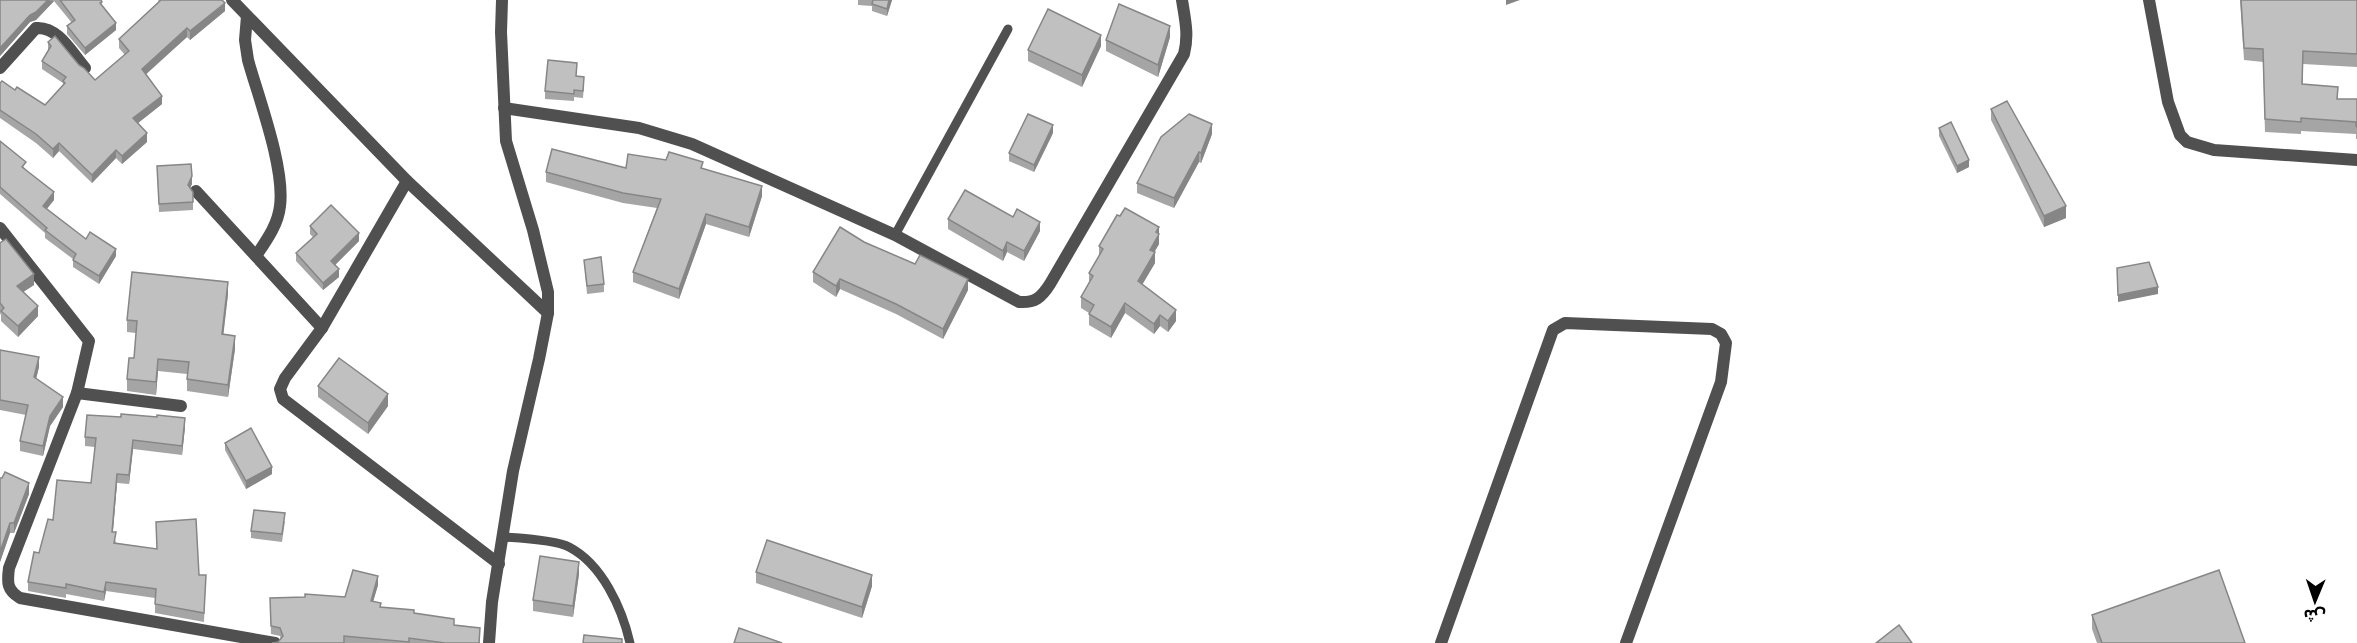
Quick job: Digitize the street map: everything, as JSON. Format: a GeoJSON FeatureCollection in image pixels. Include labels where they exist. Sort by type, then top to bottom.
{"type":"FeatureCollection","features":[{"type":"Feature","properties":{"kind":"street"},"geometry":{"type":"LineString","coordinates":[[232,0],[407,181],[548,313]]}},
{"type":"Feature","properties":{"kind":"street"},"geometry":{"type":"LineString","coordinates":[[489,643],[492,602],[513,471],[528,413],[548,313],[548,292],[533,230],[506,141],[501,32],[502,0]]}},
{"type":"Feature","properties":{"kind":"street"},"geometry":{"type":"LineString","coordinates":[[504,108],[639,128],[692,144],[895,235],[1019,302],[1036,301],[1050,284],[1184,54],[1187,28],[1182,0]]}},
{"type":"Feature","properties":{"kind":"street"},"geometry":{"type":"LineString","coordinates":[[2149,0],[2168,102],[2180,135],[2187,142],[2214,150],[2357,159]]}},
{"type":"Feature","properties":{"kind":"street"},"geometry":{"type":"LineString","coordinates":[[247,16],[245,40],[248,60],[281,182],[280,208],[271,235],[256,256]]}},
{"type":"Feature","properties":{"kind":"street"},"geometry":{"type":"LineString","coordinates":[[0,68],[36,28],[42,27],[55,33],[85,68]]}},
{"type":"Feature","properties":{"kind":"street"},"geometry":{"type":"LineString","coordinates":[[407,181],[322,328],[285,378],[280,389],[283,399],[499,564]]}},
{"type":"Feature","properties":{"kind":"street"},"geometry":{"type":"LineString","coordinates":[[196,191],[322,328]]}},
{"type":"Feature","properties":{"kind":"street"},"geometry":{"type":"LineString","coordinates":[[0,228],[89,340],[77,393],[9,568],[7,583],[10,592],[20,598],[275,643]]}},
{"type":"Feature","properties":{"kind":"street"},"geometry":{"type":"LineString","coordinates":[[1441,643],[1553,330],[1565,323],[1712,329],[1722,334],[1726,343],[1721,382],[1626,643]]}},
{"type":"Feature","properties":{"kind":"street"},"geometry":{"type":"LineString","coordinates":[[77,393],[182,406]]}},
{"type":"Feature","properties":{"kind":"lane"},"geometry":{"type":"LineString","coordinates":[[895,235],[1008,29]]}},
{"type":"Feature","properties":{"kind":"lane"},"geometry":{"type":"LineString","coordinates":[[503,537],[568,546],[601,573],[626,624],[630,643]]}},
{"type":"Feature","properties":{"kind":"building"},"geometry":{"type":"Polygon","coordinates":[[[0,0],[48,0],[30,15],[0,48],[0,0]]]}},
{"type":"Feature","properties":{"kind":"building"},"geometry":{"type":"Polygon","coordinates":[[[60,0],[101,0],[100,3],[116,23],[85,48],[67,26],[75,20],[60,0]]]}},
{"type":"Feature","properties":{"kind":"building"},"geometry":{"type":"Polygon","coordinates":[[[161,0],[222,0],[225,3],[190,31],[187,28],[142,69],[162,96],[133,118],[147,133],[122,156],[116,150],[92,175],[59,143],[53,149],[36,134],[0,110],[0,83],[2,81],[15,90],[17,87],[45,105],[65,83],[63,81],[66,77],[42,61],[51,46],[48,42],[55,36],[95,80],[129,51],[119,39],[161,0]]]}},
{"type":"Feature","properties":{"kind":"building"},"geometry":{"type":"Polygon","coordinates":[[[873,0],[889,0],[887,9],[872,4],[873,0]]]}},
{"type":"Feature","properties":{"kind":"building"},"geometry":{"type":"Polygon","coordinates":[[[2241,0],[2357,0],[2357,54],[2303,51],[2302,84],[2338,87],[2337,99],[2357,99],[2357,127],[2356,122],[2301,118],[2301,122],[2265,119],[2263,49],[2244,48],[2241,0]]]}},
{"type":"Feature","properties":{"kind":"building"},"geometry":{"type":"Polygon","coordinates":[[[1119,4],[1170,26],[1158,65],[1106,40],[1119,4]]]}},
{"type":"Feature","properties":{"kind":"building"},"geometry":{"type":"Polygon","coordinates":[[[1048,9],[1101,35],[1082,75],[1028,50],[1048,9]]]}},
{"type":"Feature","properties":{"kind":"building"},"geometry":{"type":"Polygon","coordinates":[[[548,60],[577,63],[576,76],[584,77],[583,91],[574,90],[574,94],[545,91],[548,60]]]}},
{"type":"Feature","properties":{"kind":"building"},"geometry":{"type":"Polygon","coordinates":[[[2007,101],[2066,206],[2044,216],[1991,109],[2007,101]]]}},
{"type":"Feature","properties":{"kind":"building"},"geometry":{"type":"Polygon","coordinates":[[[1028,114],[1053,125],[1034,165],[1009,153],[1028,114]]]}},
{"type":"Feature","properties":{"kind":"building"},"geometry":{"type":"Polygon","coordinates":[[[1189,114],[1212,124],[1201,153],[1199,152],[1174,198],[1137,183],[1161,137],[1189,114]]]}},
{"type":"Feature","properties":{"kind":"building"},"geometry":{"type":"Polygon","coordinates":[[[1951,122],[1969,160],[1957,166],[1939,128],[1951,122]]]}},
{"type":"Feature","properties":{"kind":"building"},"geometry":{"type":"Polygon","coordinates":[[[0,141],[26,162],[22,167],[54,192],[43,206],[86,239],[90,232],[116,249],[99,276],[73,260],[76,254],[45,230],[47,228],[0,187],[0,141]]]}},
{"type":"Feature","properties":{"kind":"building"},"geometry":{"type":"Polygon","coordinates":[[[552,149],[626,168],[628,154],[666,160],[669,152],[703,162],[701,168],[762,186],[749,227],[706,214],[679,289],[633,272],[661,199],[623,193],[546,172],[552,149]]]}},
{"type":"Feature","properties":{"kind":"building"},"geometry":{"type":"Polygon","coordinates":[[[191,164],[192,176],[188,185],[193,192],[193,202],[159,204],[157,166],[191,164]]]}},
{"type":"Feature","properties":{"kind":"building"},"geometry":{"type":"Polygon","coordinates":[[[965,190],[1013,217],[1017,209],[1040,222],[1024,251],[1007,242],[1003,251],[948,219],[965,190]]]}},
{"type":"Feature","properties":{"kind":"building"},"geometry":{"type":"Polygon","coordinates":[[[331,205],[359,233],[331,261],[339,269],[323,283],[296,253],[317,234],[310,226],[331,205]]]}},
{"type":"Feature","properties":{"kind":"building"},"geometry":{"type":"Polygon","coordinates":[[[1125,208],[1159,227],[1156,232],[1159,234],[1150,250],[1155,252],[1138,281],[1176,310],[1168,321],[1160,315],[1154,324],[1125,303],[1111,327],[1089,314],[1094,305],[1081,297],[1093,276],[1089,273],[1103,249],[1099,246],[1117,215],[1120,216],[1125,208]]]}},
{"type":"Feature","properties":{"kind":"building"},"geometry":{"type":"Polygon","coordinates":[[[840,227],[864,242],[915,264],[920,255],[968,279],[943,329],[896,304],[840,279],[836,286],[813,272],[840,227]]]}},
{"type":"Feature","properties":{"kind":"building"},"geometry":{"type":"Polygon","coordinates":[[[6,239],[34,274],[17,286],[38,306],[18,326],[1,311],[4,308],[0,303],[0,243],[6,239]]]}},
{"type":"Feature","properties":{"kind":"building"},"geometry":{"type":"Polygon","coordinates":[[[601,257],[604,284],[587,286],[584,260],[601,257]]]}},
{"type":"Feature","properties":{"kind":"building"},"geometry":{"type":"Polygon","coordinates":[[[2149,262],[2158,287],[2118,295],[2117,268],[2149,262]]]}},
{"type":"Feature","properties":{"kind":"building"},"geometry":{"type":"Polygon","coordinates":[[[132,272],[228,282],[222,334],[235,336],[228,385],[187,379],[189,362],[158,359],[156,382],[127,379],[129,358],[134,358],[137,321],[127,320],[132,272]]]}},
{"type":"Feature","properties":{"kind":"building"},"geometry":{"type":"Polygon","coordinates":[[[0,350],[39,357],[34,377],[63,397],[50,416],[43,446],[20,441],[28,405],[0,400],[0,350]]]}},
{"type":"Feature","properties":{"kind":"building"},"geometry":{"type":"Polygon","coordinates":[[[339,358],[388,394],[368,423],[318,386],[339,358]]]}},
{"type":"Feature","properties":{"kind":"building"},"geometry":{"type":"Polygon","coordinates":[[[121,414],[185,418],[182,446],[133,440],[129,475],[117,474],[112,532],[116,532],[114,543],[157,549],[156,522],[196,519],[199,575],[206,575],[204,613],[155,604],[156,589],[106,582],[104,592],[66,584],[66,588],[28,582],[34,552],[39,553],[48,519],[53,520],[57,480],[91,483],[96,438],[85,437],[87,415],[121,417],[121,414]]]}},
{"type":"Feature","properties":{"kind":"building"},"geometry":{"type":"Polygon","coordinates":[[[251,428],[272,467],[246,481],[225,443],[251,428]]]}},
{"type":"Feature","properties":{"kind":"building"},"geometry":{"type":"Polygon","coordinates":[[[5,472],[29,483],[14,523],[10,523],[0,552],[0,478],[5,472]]]}},
{"type":"Feature","properties":{"kind":"building"},"geometry":{"type":"Polygon","coordinates":[[[254,510],[285,513],[282,534],[251,531],[254,510]]]}},
{"type":"Feature","properties":{"kind":"building"},"geometry":{"type":"Polygon","coordinates":[[[767,540],[872,575],[862,607],[756,572],[767,540]]]}},
{"type":"Feature","properties":{"kind":"building"},"geometry":{"type":"Polygon","coordinates":[[[540,556],[579,562],[573,606],[533,600],[540,556]]]}},
{"type":"Feature","properties":{"kind":"building"},"geometry":{"type":"Polygon","coordinates":[[[353,570],[378,576],[371,601],[381,603],[380,607],[414,610],[414,613],[454,619],[454,625],[480,628],[479,643],[445,643],[409,638],[409,642],[344,636],[344,643],[272,643],[278,642],[283,636],[280,628],[271,626],[270,598],[305,597],[305,594],[345,597],[353,570]]]}},
{"type":"Feature","properties":{"kind":"building"},"geometry":{"type":"Polygon","coordinates":[[[2219,570],[2245,643],[2102,643],[2092,615],[2219,570]]]}},
{"type":"Feature","properties":{"kind":"building"},"geometry":{"type":"Polygon","coordinates":[[[1899,625],[1912,643],[1876,643],[1899,625]]]}},
{"type":"Feature","properties":{"kind":"building"},"geometry":{"type":"Polygon","coordinates":[[[739,628],[782,643],[734,643],[739,628]]]}},
{"type":"Feature","properties":{"kind":"building"},"geometry":{"type":"Polygon","coordinates":[[[584,635],[622,639],[622,643],[583,643],[584,635]]]}}]}
